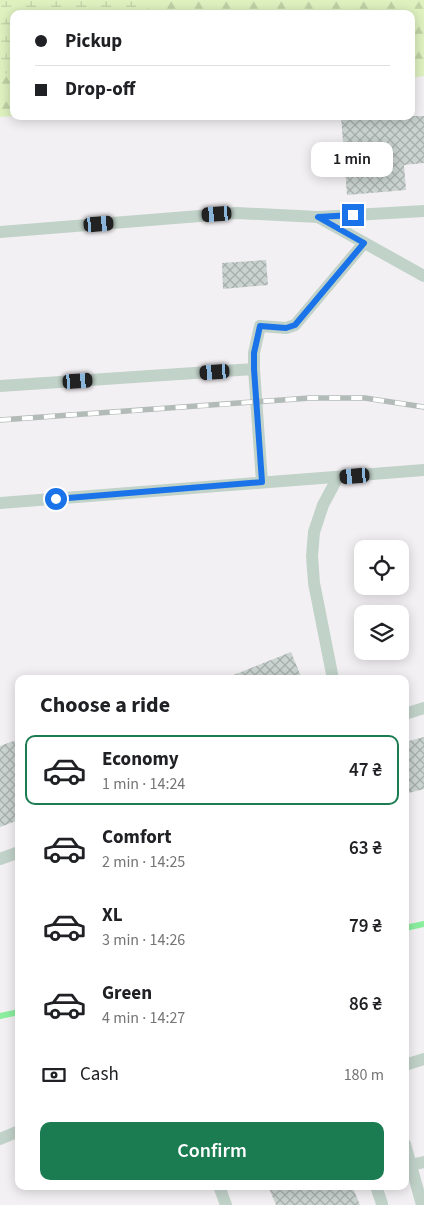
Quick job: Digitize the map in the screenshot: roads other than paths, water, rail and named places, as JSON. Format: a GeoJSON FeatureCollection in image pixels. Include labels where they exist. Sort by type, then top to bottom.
{"type":"FeatureCollection","features":[{"type":"Feature","properties":{"kind":"lane"},"geometry":{"type":"LineString","coordinates":[[0,232],[237,213],[318,217],[424,211]]}},
{"type":"Feature","properties":{"kind":"lane"},"geometry":{"type":"LineString","coordinates":[[318,217],[424,276]]}},
{"type":"Feature","properties":{"kind":"lane"},"geometry":{"type":"LineString","coordinates":[[262,482],[254,369],[254,353],[260,326],[286,328],[295,325],[364,243]]}},
{"type":"Feature","properties":{"kind":"lane"},"geometry":{"type":"LineString","coordinates":[[0,386],[254,369]]}},
{"type":"Feature","properties":{"kind":"lane"},"geometry":{"type":"LineString","coordinates":[[0,503],[424,470]]}},
{"type":"Feature","properties":{"kind":"lane"},"geometry":{"type":"LineString","coordinates":[[332,675],[314,582],[312,556],[314,532],[323,505],[338,477]]}},
{"type":"Feature","properties":{"kind":"lane"},"geometry":{"type":"LineString","coordinates":[[409,713],[424,708]]}},
{"type":"Feature","properties":{"kind":"lane"},"geometry":{"type":"LineString","coordinates":[[0,859],[15,853]]}},
{"type":"Feature","properties":{"kind":"lane"},"geometry":{"type":"LineString","coordinates":[[409,1064],[424,1059]]}},
{"type":"Feature","properties":{"kind":"lane"},"geometry":{"type":"LineString","coordinates":[[0,1139],[15,1133]]}},
{"type":"Feature","properties":{"kind":"lane"},"geometry":{"type":"LineString","coordinates":[[409,1161],[422,1205]]}},
{"type":"Feature","properties":{"kind":"lane"},"geometry":{"type":"LineString","coordinates":[[410,1165],[424,1162]]}},
{"type":"Feature","properties":{"kind":"lane"},"geometry":{"type":"LineString","coordinates":[[220,1190],[226,1205]]}},
{"type":"Feature","properties":{"kind":"lane"},"geometry":{"type":"LineString","coordinates":[[377,1190],[382,1204]]}},
{"type":"Feature","properties":{"kind":"waterway"},"geometry":{"type":"LineString","coordinates":[[409,927],[424,924]]}},
{"type":"Feature","properties":{"kind":"waterway"},"geometry":{"type":"LineString","coordinates":[[0,1016],[15,1013]]}},
{"type":"Feature","properties":{"kind":"railway"},"geometry":{"type":"LineString","coordinates":[[0,420],[310,398],[365,398],[424,407]]}}]}
